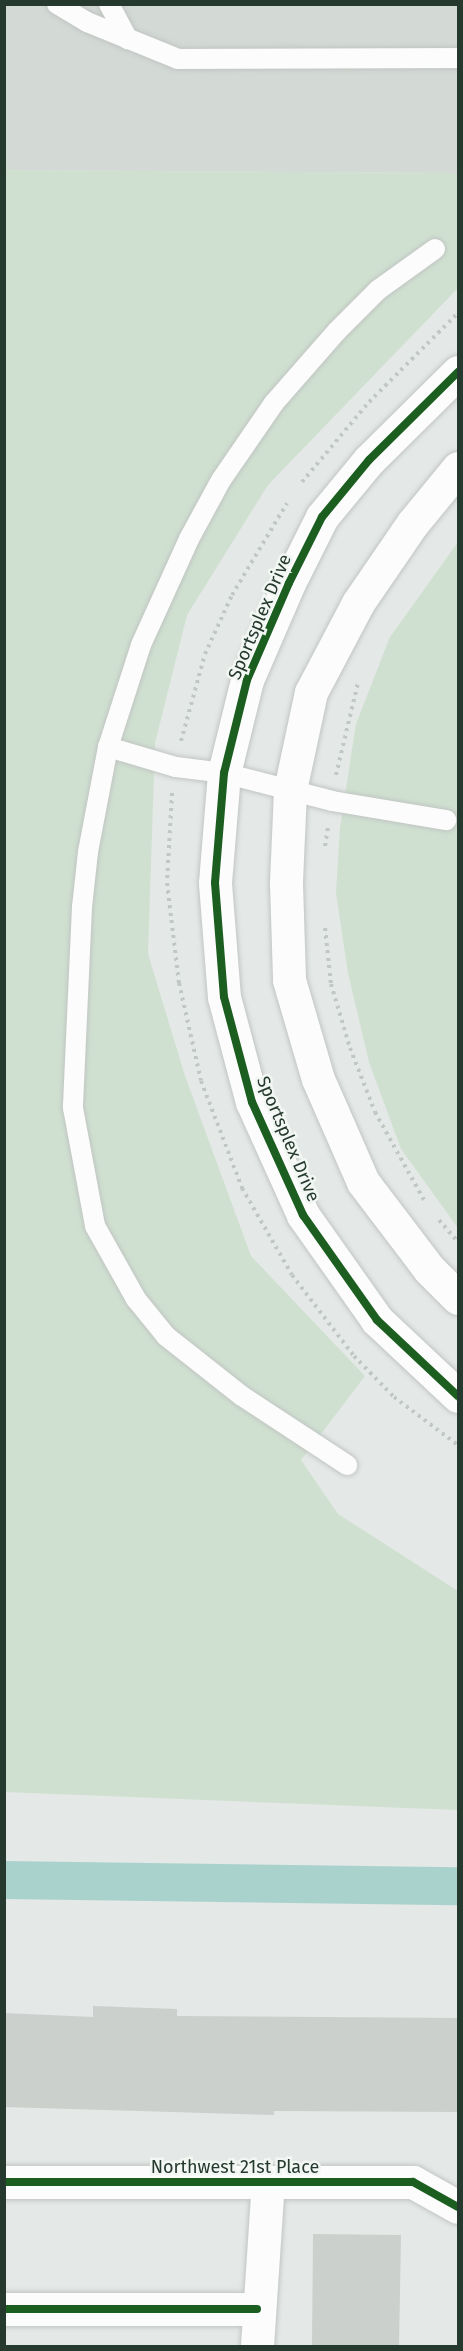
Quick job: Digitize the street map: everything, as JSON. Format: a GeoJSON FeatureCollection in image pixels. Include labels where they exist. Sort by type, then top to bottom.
{"type":"FeatureCollection","features":[{"type":"Feature","properties":{"kind":"street","name":"Sportsplex Drive"},"geometry":{"type":"LineString","coordinates":[[459,372],[369,460],[322,517],[247,680],[224,773],[215,884],[224,997],[252,1102],[303,1215],[377,1320],[459,1396]]}},
{"type":"Feature","properties":{"kind":"street"},"geometry":{"type":"LineString","coordinates":[[459,468],[412,524],[358,603],[311,692],[290,790],[286,884],[289,980],[318,1079],[363,1182],[429,1269],[459,1298]]}},
{"type":"Feature","properties":{"kind":"street","name":"Northwest 21st Place"},"geometry":{"type":"LineString","coordinates":[[4,2182],[413,2182],[459,2207]]}},
{"type":"Feature","properties":{"kind":"street"},"geometry":{"type":"LineString","coordinates":[[257,2346],[257,2309],[268,2182]]}},
{"type":"Feature","properties":{"kind":"street"},"geometry":{"type":"LineString","coordinates":[[4,2309],[257,2309]]}},
{"type":"Feature","properties":{"kind":"lane"},"geometry":{"type":"LineString","coordinates":[[57,4],[128,39],[178,59],[459,58]]}},
{"type":"Feature","properties":{"kind":"lane"},"geometry":{"type":"LineString","coordinates":[[109,4],[128,39]]}},
{"type":"Feature","properties":{"kind":"lane"},"geometry":{"type":"LineString","coordinates":[[347,1465],[242,1396],[166,1336],[136,1299],[95,1226],[73,1108],[82,907],[88,852],[108,747],[141,645],[189,539],[221,480],[274,403],[337,331],[378,290],[435,249]]}},
{"type":"Feature","properties":{"kind":"lane"},"geometry":{"type":"LineString","coordinates":[[108,747],[176,767],[224,773],[332,801],[446,820]]}},
{"type":"Feature","properties":{"kind":"path"},"geometry":{"type":"LineString","coordinates":[[325,848],[353,694],[362,674]]}},
{"type":"Feature","properties":{"kind":"path"},"geometry":{"type":"LineString","coordinates":[[324,922],[331,984],[375,1112],[399,1160],[431,1211],[459,1242]]}},
{"type":"Feature","properties":{"kind":"shaded area"},"geometry":{"type":"Polygon","coordinates":[[[5,5],[458,5],[458,173],[5,170],[5,5]]]}},
{"type":"Feature","properties":{"kind":"green space"},"geometry":{"type":"Polygon","coordinates":[[[5,170],[458,173],[458,288],[268,485],[187,615],[155,743],[148,954],[185,1076],[251,1256],[365,1376],[301,1460],[338,1514],[458,1591],[458,1810],[5,1792],[5,170]]]}},
{"type":"Feature","properties":{"kind":"green space"},"geometry":{"type":"Polygon","coordinates":[[[458,542],[458,1228],[401,1149],[369,1062],[348,973],[336,893],[340,828],[356,724],[390,637],[458,542]]]}},
{"type":"Feature","properties":{"kind":"building"},"geometry":{"type":"Polygon","coordinates":[[[93,2006],[177,2009],[177,2016],[459,2018],[459,2112],[274,2111],[274,2115],[4,2107],[4,2013],[93,2017],[93,2006]]]}},
{"type":"Feature","properties":{"kind":"building"},"geometry":{"type":"Polygon","coordinates":[[[313,2234],[401,2235],[399,2346],[312,2346],[313,2234]]]}},
{"type":"Feature","properties":{"kind":"waterway"},"geometry":{"type":"LineString","coordinates":[[4,1880],[458,1886]]}},
{"type":"Feature","properties":{"kind":"cycle path"},"geometry":{"type":"LineString","coordinates":[[458,372],[369,460],[322,517],[289,583],[247,680],[224,773],[215,883],[224,997],[252,1102],[303,1215],[377,1320],[458,1396]]}},
{"type":"Feature","properties":{"kind":"cycle path"},"geometry":{"type":"LineString","coordinates":[[4,2182],[413,2182],[458,2207]]}},
{"type":"Feature","properties":{"kind":"cycle path"},"geometry":{"type":"LineString","coordinates":[[4,2309],[257,2309]]}}]}
